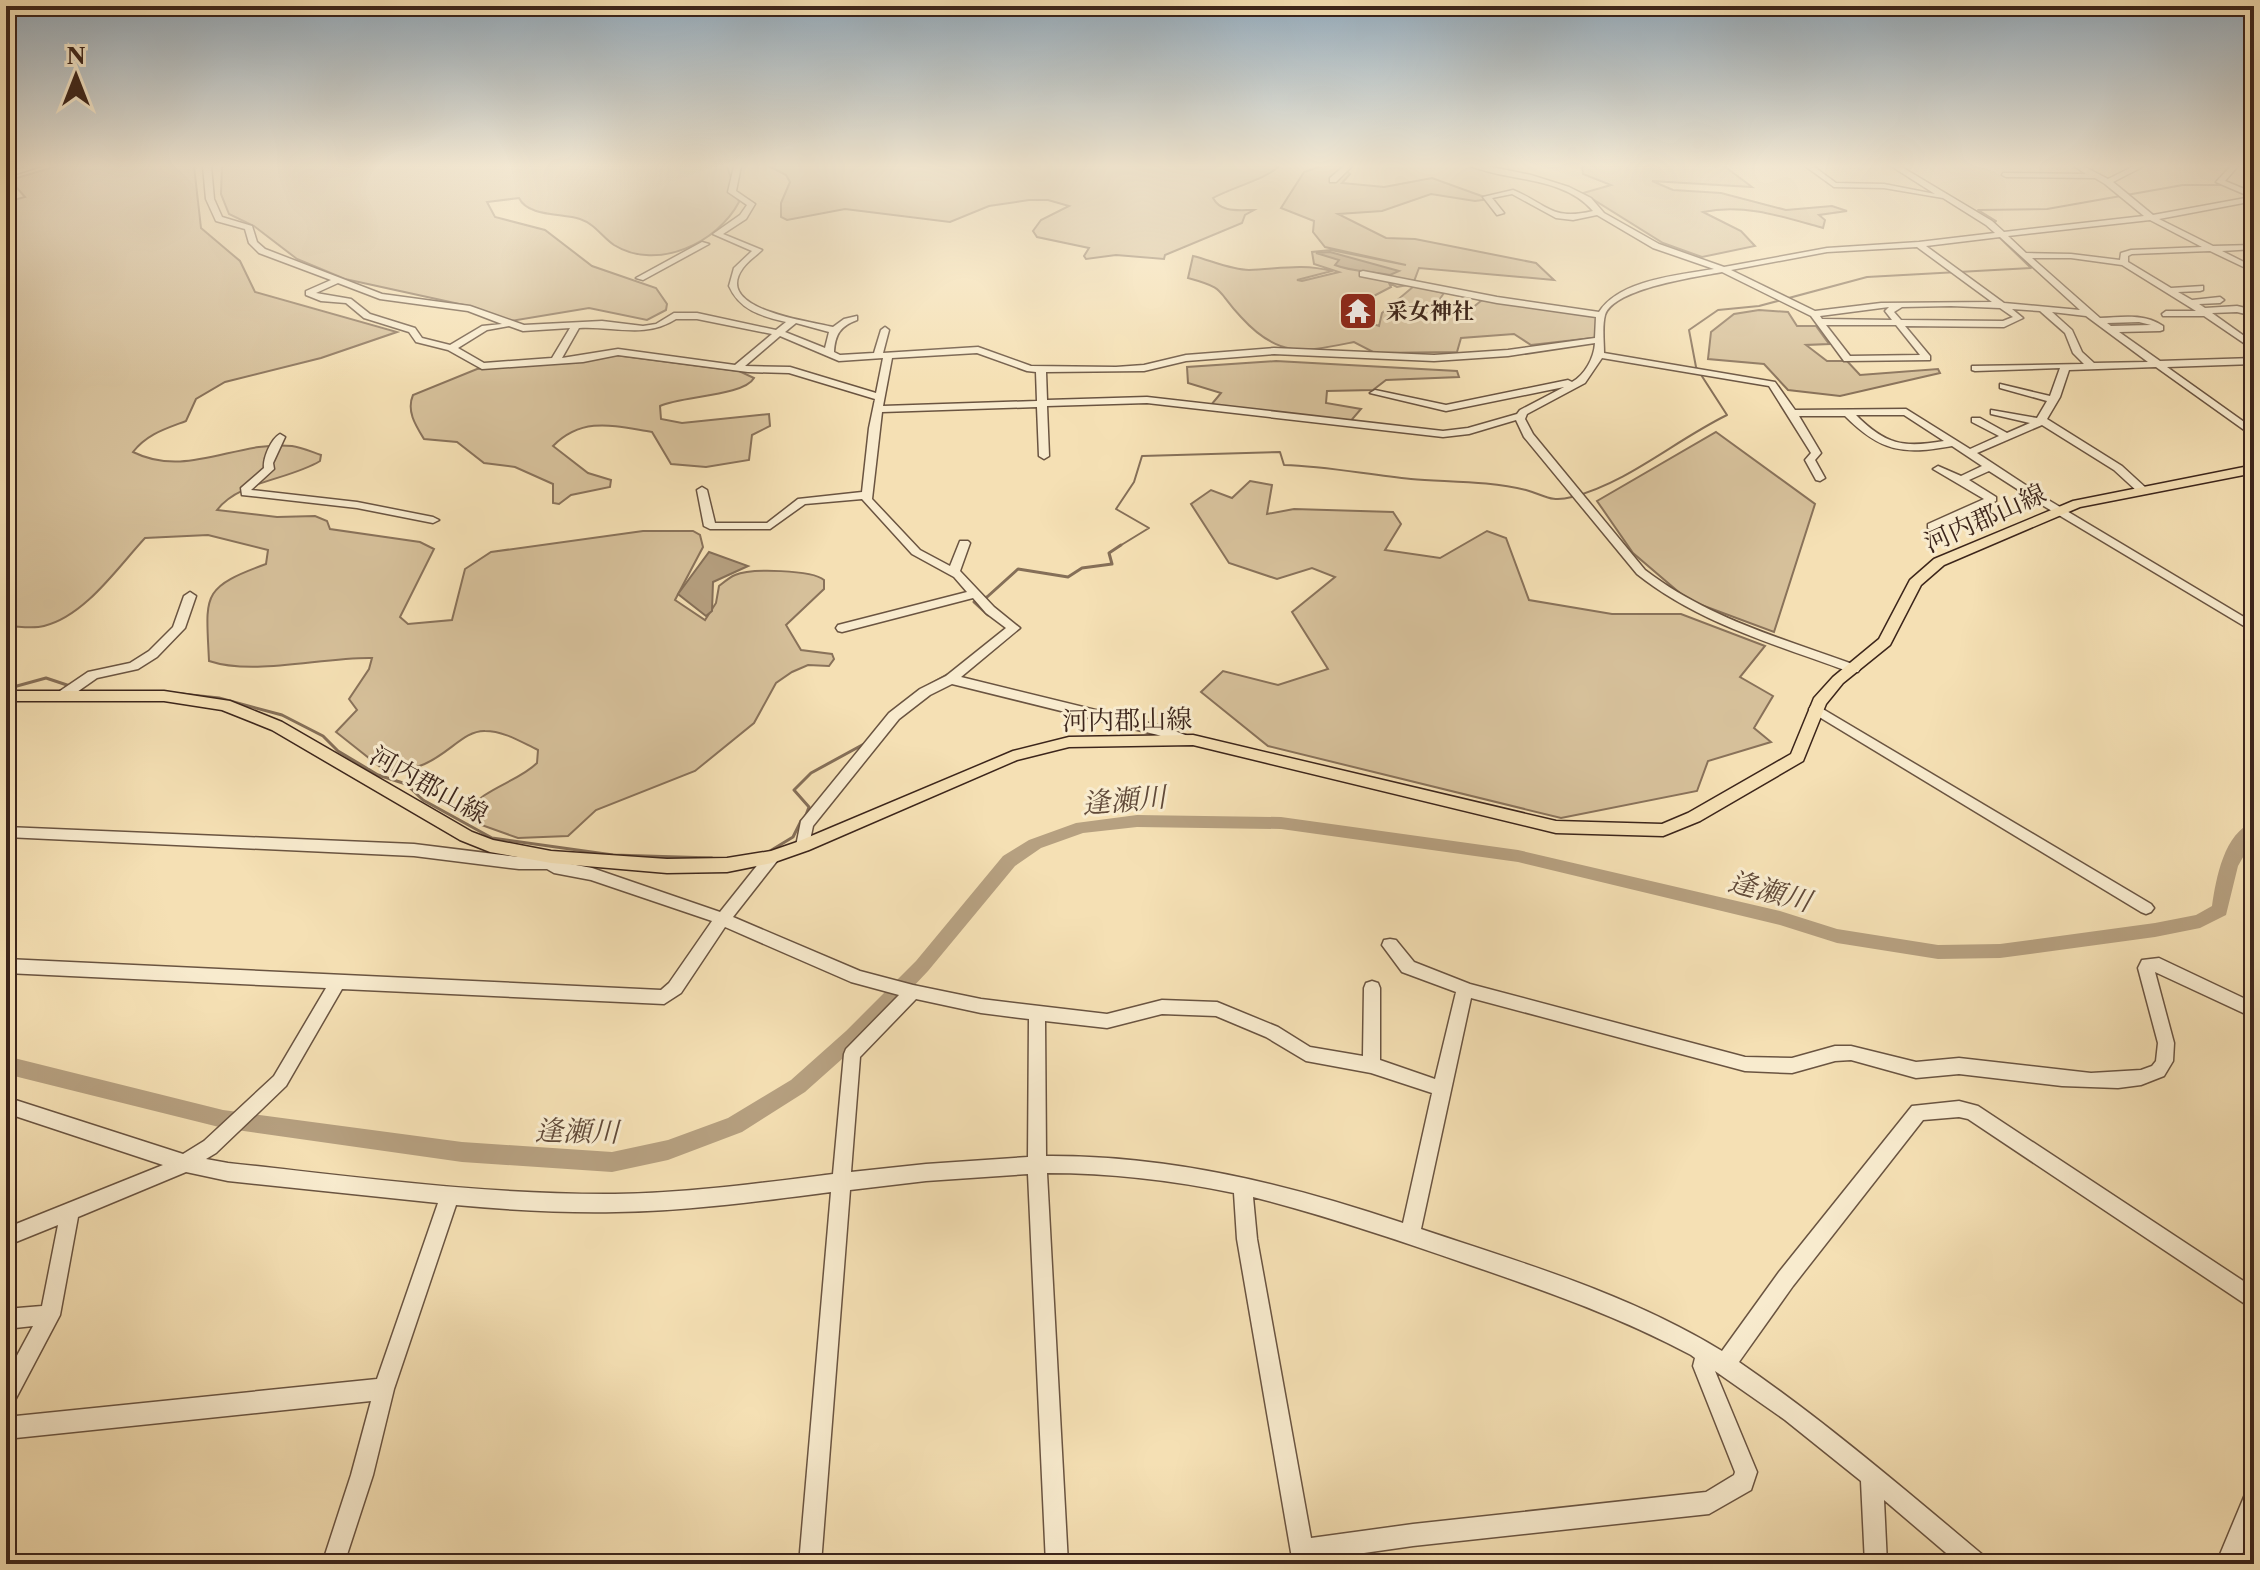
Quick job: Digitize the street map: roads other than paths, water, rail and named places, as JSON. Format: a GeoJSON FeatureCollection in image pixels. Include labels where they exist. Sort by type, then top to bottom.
{"type":"FeatureCollection","features":[{"type":"Feature","properties":{"kind":"main road","name":"河内郡山線"},"geometry":{"type":"LineString","coordinates":[[6,696],[164,696],[241,710],[277,726],[466,836],[490,846],[551,860],[667,866],[727,865],[772,857],[1013,756],[1044,746],[1183,739],[1556,827],[1641,832],[1663,830],[1694,817],[1783,768],[1801,751],[1816,709],[1829,689],[1885,642],[1924,571],[2060,510],[2142,490],[2254,469]]}},
{"type":"Feature","properties":{"kind":"street"},"geometry":{"type":"LineString","coordinates":[[252,239],[262,251],[336,281],[390,298],[470,309],[509,324],[531,328],[577,324],[643,329],[659,326],[674,316],[691,316],[778,333],[842,358],[978,350],[1024,368],[1133,370],[1186,358],[1283,351],[1434,358],[1508,353],[1600,340]]}},
{"type":"Feature","properties":{"kind":"street"},"geometry":{"type":"LineString","coordinates":[[730,239],[758,250],[738,268],[733,289],[748,306],[769,317],[793,321],[738,367]]}},
{"type":"Feature","properties":{"kind":"street"},"geometry":{"type":"LineString","coordinates":[[1646,239],[1665,250],[1722,269],[1817,318],[2004,324],[2019,318],[1919,244]]}},
{"type":"Feature","properties":{"kind":"street"},"geometry":{"type":"LineString","coordinates":[[336,281],[309,293],[321,298],[348,301],[367,316],[412,330],[419,340],[451,348],[482,366],[629,352],[738,367],[795,371],[879,404],[1042,404],[1147,400],[1443,434],[1464,432],[1520,416],[1568,390],[1589,372],[1599,355],[1601,315],[1608,304],[1632,288],[1827,250],[1964,239]]}},
{"type":"Feature","properties":{"kind":"street"},"geometry":{"type":"LineString","coordinates":[[2008,239],[2094,318],[2153,364],[2254,434]]}},
{"type":"Feature","properties":{"kind":"street"},"geometry":{"type":"LineString","coordinates":[[2196,239],[2254,270]]}},
{"type":"Feature","properties":{"kind":"street"},"geometry":{"type":"LineString","coordinates":[[640,278],[705,244]]}},
{"type":"Feature","properties":{"kind":"street"},"geometry":{"type":"LineString","coordinates":[[2124,263],[2127,252],[2254,247]]}},
{"type":"Feature","properties":{"kind":"street"},"geometry":{"type":"LineString","coordinates":[[2024,255],[2124,263],[2249,340],[2254,347]]}},
{"type":"Feature","properties":{"kind":"street"},"geometry":{"type":"LineString","coordinates":[[1363,274],[1497,300],[1601,315]]}},
{"type":"Feature","properties":{"kind":"street"},"geometry":{"type":"LineString","coordinates":[[2171,290],[2200,288]]}},
{"type":"Feature","properties":{"kind":"street"},"geometry":{"type":"LineString","coordinates":[[2190,302],[2217,297],[2234,309]]}},
{"type":"Feature","properties":{"kind":"street"},"geometry":{"type":"LineString","coordinates":[[1817,318],[1847,359],[1927,358],[1889,311],[1899,305]]}},
{"type":"Feature","properties":{"kind":"street"},"geometry":{"type":"LineString","coordinates":[[1817,318],[1855,307],[2008,307],[2094,318],[2137,318],[2149,320],[2160,328],[2109,329]]}},
{"type":"Feature","properties":{"kind":"street"},"geometry":{"type":"LineString","coordinates":[[2166,314],[2234,309],[2254,313]]}},
{"type":"Feature","properties":{"kind":"street"},"geometry":{"type":"LineString","coordinates":[[2044,310],[2069,332],[2078,353],[2090,364]]}},
{"type":"Feature","properties":{"kind":"street"},"geometry":{"type":"LineString","coordinates":[[829,355],[828,342],[834,330],[842,321],[854,318]]}},
{"type":"Feature","properties":{"kind":"street"},"geometry":{"type":"LineString","coordinates":[[795,320],[834,330]]}},
{"type":"Feature","properties":{"kind":"street"},"geometry":{"type":"LineString","coordinates":[[451,348],[483,329],[509,324]]}},
{"type":"Feature","properties":{"kind":"street"},"geometry":{"type":"LineString","coordinates":[[556,360],[577,324]]}},
{"type":"Feature","properties":{"kind":"street"},"geometry":{"type":"LineString","coordinates":[[803,846],[806,825],[873,740],[916,698],[951,679],[1014,629],[954,572],[916,552],[870,505],[868,495],[885,330]]}},
{"type":"Feature","properties":{"kind":"street"},"geometry":{"type":"LineString","coordinates":[[1599,355],[1772,384],[1816,453],[1809,460],[1820,478]]}},
{"type":"Feature","properties":{"kind":"street"},"geometry":{"type":"LineString","coordinates":[[1975,368],[2254,361]]}},
{"type":"Feature","properties":{"kind":"street"},"geometry":{"type":"LineString","coordinates":[[1969,453],[2041,421],[2068,365]]}},
{"type":"Feature","properties":{"kind":"street"},"geometry":{"type":"LineString","coordinates":[[1041,369],[1044,456]]}},
{"type":"Feature","properties":{"kind":"street"},"geometry":{"type":"LineString","coordinates":[[1375,393],[1446,408],[1512,392],[1558,387],[1581,373],[1589,372]]}},
{"type":"Feature","properties":{"kind":"street"},"geometry":{"type":"LineString","coordinates":[[2006,384],[2054,396]]}},
{"type":"Feature","properties":{"kind":"street"},"geometry":{"type":"LineString","coordinates":[[1792,413],[1902,411],[2254,628]]}},
{"type":"Feature","properties":{"kind":"street"},"geometry":{"type":"LineString","coordinates":[[1994,412],[2041,421],[2118,468],[2142,490]]}},
{"type":"Feature","properties":{"kind":"street"},"geometry":{"type":"LineString","coordinates":[[1849,414],[1874,435],[1902,450],[1953,443]]}},
{"type":"Feature","properties":{"kind":"street"},"geometry":{"type":"LineString","coordinates":[[1520,416],[1528,435],[1641,572],[1661,590],[1748,631],[1854,669]]}},
{"type":"Feature","properties":{"kind":"street"},"geometry":{"type":"LineString","coordinates":[[1976,420],[2008,437]]}},
{"type":"Feature","properties":{"kind":"street"},"geometry":{"type":"LineString","coordinates":[[280,437],[268,463],[269,469],[246,488],[246,493],[409,512],[433,520]]}},
{"type":"Feature","properties":{"kind":"street"},"geometry":{"type":"LineString","coordinates":[[1961,480],[1989,467]]}},
{"type":"Feature","properties":{"kind":"street"},"geometry":{"type":"LineString","coordinates":[[1932,526],[1992,499],[1938,469]]}},
{"type":"Feature","properties":{"kind":"street"},"geometry":{"type":"LineString","coordinates":[[702,490],[710,526],[770,526],[802,501],[868,495]]}},
{"type":"Feature","properties":{"kind":"street"},"geometry":{"type":"LineString","coordinates":[[954,572],[964,543]]}},
{"type":"Feature","properties":{"kind":"street"},"geometry":{"type":"LineString","coordinates":[[842,628],[974,594]]}},
{"type":"Feature","properties":{"kind":"street"},"geometry":{"type":"LineString","coordinates":[[62,696],[93,675],[134,666],[153,654],[179,628],[190,596]]}},
{"type":"Feature","properties":{"kind":"street"},"geometry":{"type":"LineString","coordinates":[[951,679],[1183,739]]}},
{"type":"Feature","properties":{"kind":"street"},"geometry":{"type":"LineString","coordinates":[[1816,709],[2146,908]]}},
{"type":"Feature","properties":{"kind":"street"},"geometry":{"type":"LineString","coordinates":[[6,832],[414,850],[519,863],[551,860],[554,867],[592,874],[723,919],[871,981],[913,992],[981,1006],[1107,1021],[1162,1007],[1217,1009],[1272,1032],[1306,1054],[1371,1065],[1440,1088]]}},
{"type":"Feature","properties":{"kind":"street"},"geometry":{"type":"LineString","coordinates":[[6,966],[664,997],[675,988],[723,919],[772,857]]}},
{"type":"Feature","properties":{"kind":"street"},"geometry":{"type":"LineString","coordinates":[[1390,945],[1408,967],[1468,990],[1745,1064],[1787,1067],[1803,1065],[1823,1054],[1852,1053],[1917,1070],[1962,1066],[2079,1079],[2137,1077],[2161,1067],[2167,1055],[2146,968],[2148,965],[2159,965],[2254,1011]]}},
{"type":"Feature","properties":{"kind":"street"},"geometry":{"type":"LineString","coordinates":[[6,1237],[184,1163],[210,1147],[280,1081],[338,981]]}},
{"type":"Feature","properties":{"kind":"street"},"geometry":{"type":"LineString","coordinates":[[1371,1065],[1372,988]]}},
{"type":"Feature","properties":{"kind":"street"},"geometry":{"type":"LineString","coordinates":[[1410,1234],[1440,1088],[1462,996],[1468,990]]}},
{"type":"Feature","properties":{"kind":"street"},"geometry":{"type":"LineString","coordinates":[[810,1564],[846,1090],[853,1051],[913,992]]}},
{"type":"Feature","properties":{"kind":"street"},"geometry":{"type":"LineString","coordinates":[[1037,1012],[1037,1165],[1057,1564]]}},
{"type":"Feature","properties":{"kind":"street"},"geometry":{"type":"LineString","coordinates":[[6,1105],[184,1163],[228,1172],[450,1194],[619,1203],[1037,1165],[1110,1166],[1277,1193],[1410,1234],[1600,1299],[1716,1359],[1817,1431],[1976,1564]]}},
{"type":"Feature","properties":{"kind":"street"},"geometry":{"type":"LineString","coordinates":[[1243,1186],[1247,1239],[1303,1558],[1413,1535],[1709,1503],[1727,1495],[1743,1482],[1746,1472],[1703,1366],[1716,1359],[1786,1279],[1918,1112],[1959,1109],[1972,1112],[2254,1300]]}},
{"type":"Feature","properties":{"kind":"street"},"geometry":{"type":"LineString","coordinates":[[333,1564],[362,1475],[384,1389],[450,1194]]}},
{"type":"Feature","properties":{"kind":"street"},"geometry":{"type":"LineString","coordinates":[[6,1397],[50,1315],[70,1211]]}},
{"type":"Feature","properties":{"kind":"street"},"geometry":{"type":"LineString","coordinates":[[6,1319],[50,1315]]}},
{"type":"Feature","properties":{"kind":"street"},"geometry":{"type":"LineString","coordinates":[[6,1428],[384,1389]]}},
{"type":"Feature","properties":{"kind":"street"},"geometry":{"type":"LineString","coordinates":[[1872,1476],[1876,1564]]}},
{"type":"Feature","properties":{"kind":"street"},"geometry":{"type":"LineString","coordinates":[[2227,1564],[2254,1500]]}},
{"type":"Feature","properties":{"kind":"waterway"},"geometry":{"type":"LineString","coordinates":[[1118,547],[1149,528],[1116,509],[1134,482],[1142,456],[1280,452],[1284,465],[1498,485],[1553,499],[1564,499],[1593,490],[1613,482],[1727,415],[1696,367],[1689,330],[1718,310],[1759,306],[1867,277],[2031,268],[2001,239]]}},
{"type":"Feature","properties":{"kind":"waterway"},"geometry":{"type":"LineString","coordinates":[[988,615],[974,602],[987,597],[1018,569],[1068,577],[1082,568],[1112,564],[1109,553],[1118,547]]}},
{"type":"Feature","properties":{"kind":"waterway"},"geometry":{"type":"LineString","coordinates":[[929,685],[947,675]]}},
{"type":"Feature","properties":{"kind":"waterway"},"geometry":{"type":"LineString","coordinates":[[6,689],[46,678],[70,686]]}},
{"type":"Feature","properties":{"kind":"waterway"},"geometry":{"type":"LineString","coordinates":[[172,693],[219,698],[282,715],[323,736],[338,751],[378,775],[406,784],[423,800],[492,838],[613,855],[712,858]]}},
{"type":"Feature","properties":{"kind":"waterway"},"geometry":{"type":"LineString","coordinates":[[806,815],[809,807],[794,790],[811,773],[864,744]]}},
{"type":"Feature","properties":{"kind":"waterway"},"geometry":{"type":"LineString","coordinates":[[770,851],[793,837],[801,821]]}},
{"type":"Feature","properties":{"kind":"waterway","name":"逢瀬川"},"geometry":{"type":"LineString","coordinates":[[6,1065],[223,1119],[462,1152],[612,1162],[668,1150],[735,1125],[798,1086],[853,1037],[922,966],[1009,861],[1035,844],[1082,827],[1137,821],[1281,823],[1518,856],[1780,918],[1837,936],[1938,952],[2000,951],[2200,921],[2220,910],[2226,876],[2234,855],[2254,828]]}},
{"type":"Feature","properties":{"kind":"place","name":"采女神社"},"geometry":{"type":"Point","coordinates":[1358,311]}}]}
